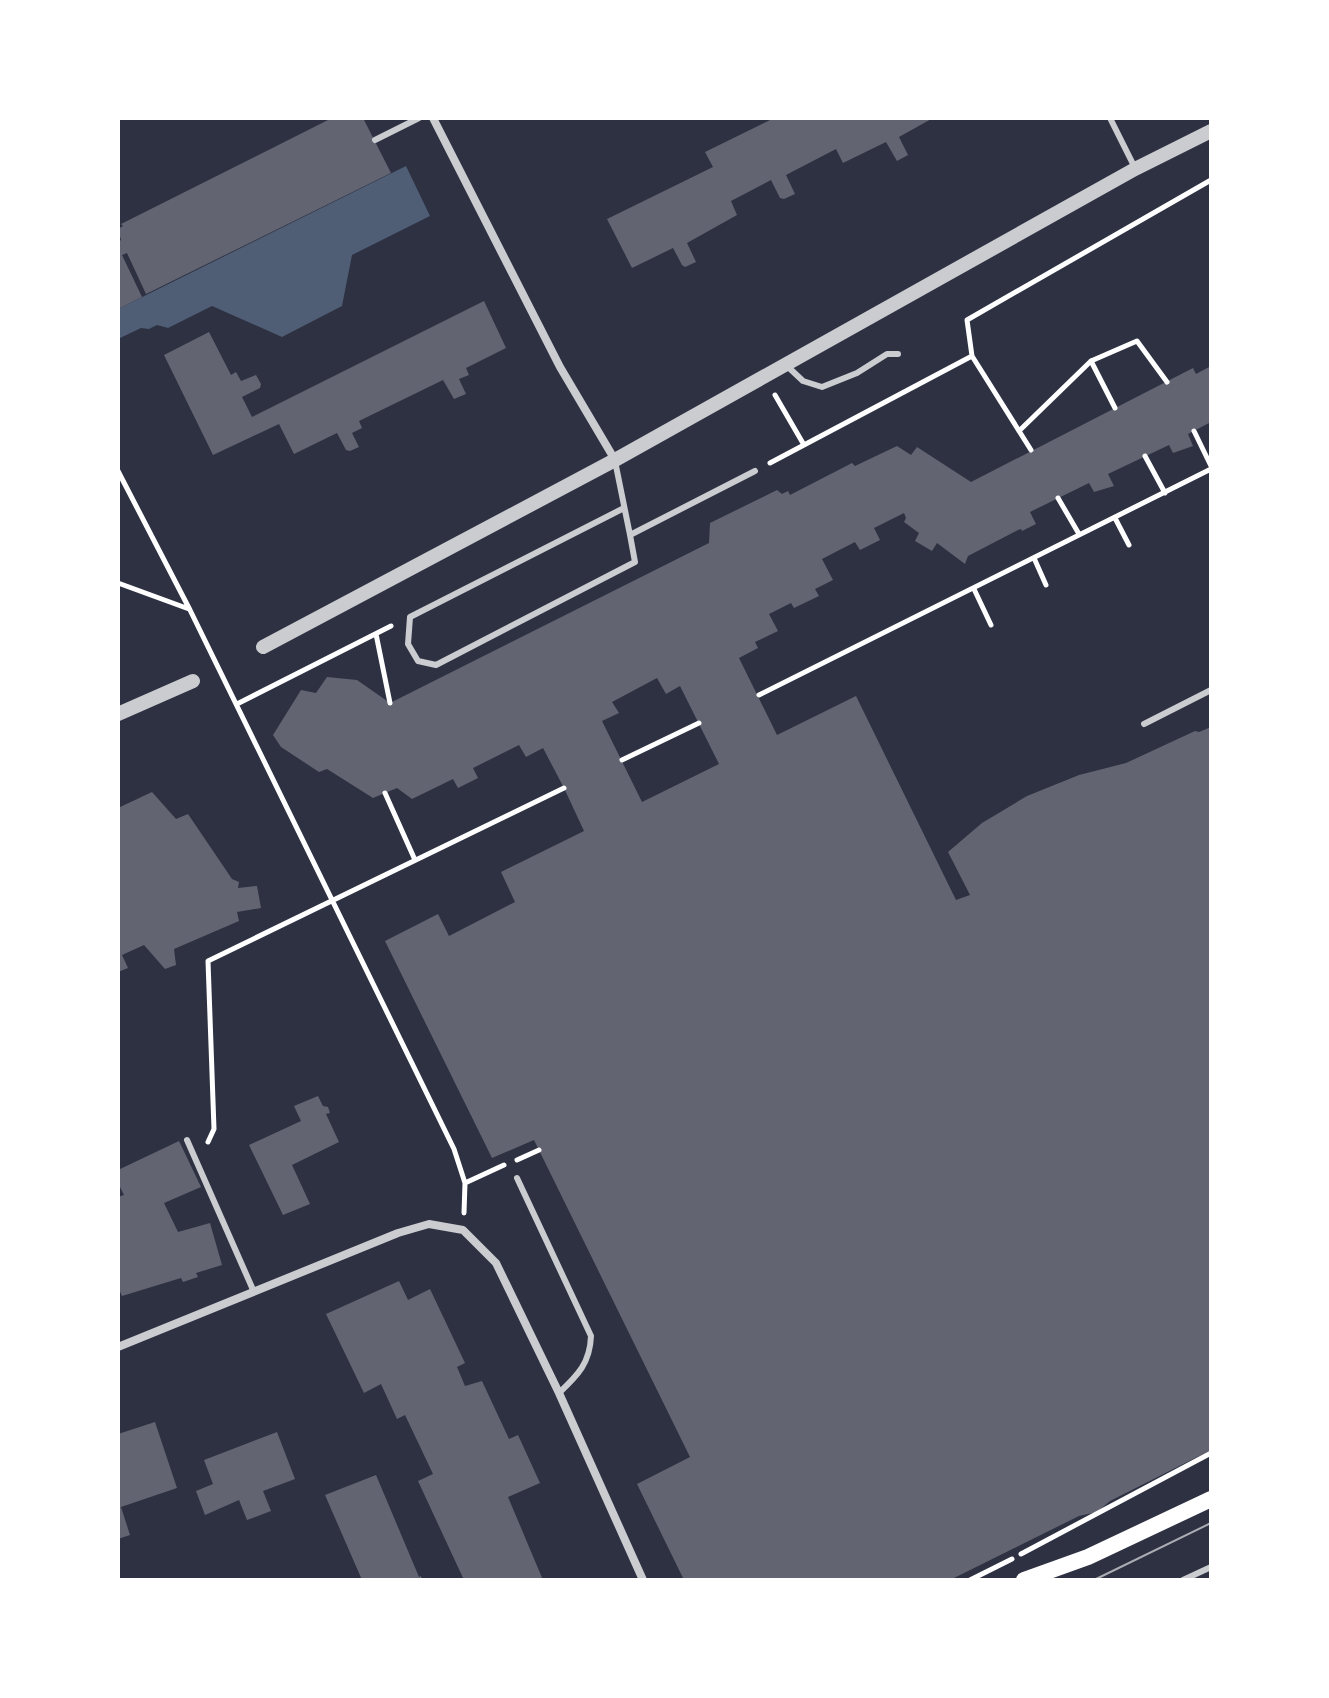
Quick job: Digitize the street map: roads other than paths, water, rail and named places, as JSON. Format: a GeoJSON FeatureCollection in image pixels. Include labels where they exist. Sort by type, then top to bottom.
{"type":"FeatureCollection","features":[{"type":"Feature","properties":{"kind":"main road"},"geometry":{"type":"LineString","coordinates":[[1024,1580],[1088,1557],[1211,1499]]}},
{"type":"Feature","properties":{"kind":"street"},"geometry":{"type":"LineString","coordinates":[[433,118],[560,367],[615,460]]}},
{"type":"Feature","properties":{"kind":"street"},"geometry":{"type":"LineString","coordinates":[[263,647],[615,460],[1135,169],[1211,131]]}},
{"type":"Feature","properties":{"kind":"street"},"geometry":{"type":"LineString","coordinates":[[118,714],[193,681]]}},
{"type":"Feature","properties":{"kind":"street"},"geometry":{"type":"LineString","coordinates":[[118,1347],[398,1233],[429,1224],[463,1230],[496,1263],[559,1393],[643,1580]]}},
{"type":"Feature","properties":{"kind":"lane"},"geometry":{"type":"LineString","coordinates":[[375,140],[419,118]]}},
{"type":"Feature","properties":{"kind":"lane"},"geometry":{"type":"LineString","coordinates":[[1110,118],[1135,169]]}},
{"type":"Feature","properties":{"kind":"lane"},"geometry":{"type":"LineString","coordinates":[[786,365],[803,381],[822,387],[857,373],[887,354],[898,354]]}},
{"type":"Feature","properties":{"kind":"lane"},"geometry":{"type":"LineString","coordinates":[[615,460],[635,562],[436,665],[418,661],[408,644],[410,617],[624,508]]}},
{"type":"Feature","properties":{"kind":"lane"},"geometry":{"type":"LineString","coordinates":[[630,535],[755,471]]}},
{"type":"Feature","properties":{"kind":"lane"},"geometry":{"type":"LineString","coordinates":[[1144,724],[1211,690]]}},
{"type":"Feature","properties":{"kind":"lane"},"geometry":{"type":"LineString","coordinates":[[187,1140],[254,1292]]}},
{"type":"Feature","properties":{"kind":"lane"},"geometry":{"type":"LineString","coordinates":[[517,1178],[591,1336],[590,1354],[581,1373],[559,1393]]}},
{"type":"Feature","properties":{"kind":"lane"},"geometry":{"type":"LineString","coordinates":[[1183,1580],[1211,1567]]}},
{"type":"Feature","properties":{"kind":"water"},"geometry":{"type":"Polygon","coordinates":[[[406,166],[430,216],[352,255],[342,306],[282,337],[212,306],[168,328],[157,325],[149,329],[141,328],[118,339],[118,309],[406,166]]]}},
{"type":"Feature","properties":{"kind":"tram line"},"geometry":{"type":"LineString","coordinates":[[1094,1580],[1211,1523]]}}]}
